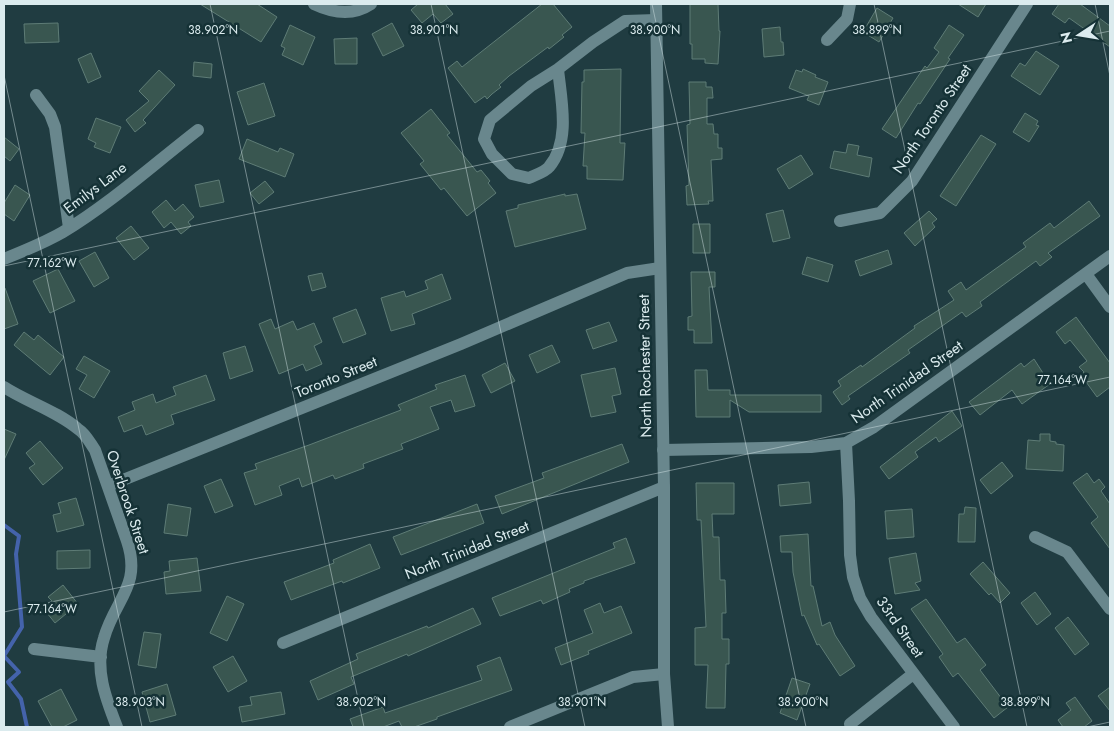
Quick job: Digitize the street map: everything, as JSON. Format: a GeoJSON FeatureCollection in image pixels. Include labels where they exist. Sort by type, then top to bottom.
{"type":"FeatureCollection","features":[{"type":"Feature","properties":{"kind":"street"},"geometry":{"type":"LineString","coordinates":[[314,4],[324,9],[351,13],[371,4]]}},
{"type":"Feature","properties":{"kind":"street","name":"North Rochester Street"},"geometry":{"type":"LineString","coordinates":[[656,4],[664,487],[664,674],[668,727]]}},
{"type":"Feature","properties":{"kind":"street"},"geometry":{"type":"LineString","coordinates":[[827,40],[848,19],[850,4]]}},
{"type":"Feature","properties":{"kind":"street","name":"North Toronto Street"},"geometry":{"type":"LineString","coordinates":[[840,220],[880,213],[912,181],[1027,4]]}},
{"type":"Feature","properties":{"kind":"street"},"geometry":{"type":"LineString","coordinates":[[558,69],[563,118],[560,150],[548,168],[529,178],[512,174],[492,154],[484,138],[490,120],[531,86],[625,21],[656,20]]}},
{"type":"Feature","properties":{"kind":"street"},"geometry":{"type":"LineString","coordinates":[[36,95],[50,114],[55,127],[69,228]]}},
{"type":"Feature","properties":{"kind":"street","name":"Emilys Lane"},"geometry":{"type":"LineString","coordinates":[[4,260],[32,248],[69,228],[103,205],[198,130]]}},
{"type":"Feature","properties":{"kind":"street","name":"North Trinidad Street"},"geometry":{"type":"LineString","coordinates":[[663,450],[811,447],[846,444],[874,427],[1110,256]]}},
{"type":"Feature","properties":{"kind":"street","name":"Toronto Street"},"geometry":{"type":"LineString","coordinates":[[108,486],[461,344],[627,273],[660,268]]}},
{"type":"Feature","properties":{"kind":"street"},"geometry":{"type":"LineString","coordinates":[[1086,274],[1110,307]]}},
{"type":"Feature","properties":{"kind":"street","name":"Overbrook Street"},"geometry":{"type":"LineString","coordinates":[[4,387],[18,397],[66,420],[79,429],[95,450],[132,556],[128,585],[104,638],[100,657],[103,685],[117,727]]}},
{"type":"Feature","properties":{"kind":"street","name":"33rd Street"},"geometry":{"type":"LineString","coordinates":[[846,444],[850,555],[853,577],[860,598],[870,618],[954,727]]}},
{"type":"Feature","properties":{"kind":"street","name":"North Trinidad Street"},"geometry":{"type":"LineString","coordinates":[[283,644],[664,487]]}},
{"type":"Feature","properties":{"kind":"street"},"geometry":{"type":"LineString","coordinates":[[1036,537],[1067,552],[1110,609]]}},
{"type":"Feature","properties":{"kind":"street"},"geometry":{"type":"LineString","coordinates":[[34,649],[100,657]]}},
{"type":"Feature","properties":{"kind":"street"},"geometry":{"type":"LineString","coordinates":[[510,727],[633,677],[664,674]]}},
{"type":"Feature","properties":{"kind":"street"},"geometry":{"type":"LineString","coordinates":[[850,724],[913,674]]}},
{"type":"Feature","properties":{"kind":"building"},"geometry":{"type":"Polygon","coordinates":[[[200,4],[257,4],[277,17],[261,42],[200,4]]]}},
{"type":"Feature","properties":{"kind":"building"},"geometry":{"type":"Polygon","coordinates":[[[418,4],[445,4],[453,14],[441,23],[433,14],[422,23],[411,10],[418,4]]]}},
{"type":"Feature","properties":{"kind":"building"},"geometry":{"type":"Polygon","coordinates":[[[542,4],[553,4],[572,27],[562,35],[564,37],[549,49],[548,47],[509,76],[499,85],[501,87],[487,99],[485,96],[475,103],[448,68],[457,61],[462,67],[542,4]]]}},
{"type":"Feature","properties":{"kind":"building"},"geometry":{"type":"Polygon","coordinates":[[[690,4],[718,4],[720,31],[718,64],[705,63],[705,59],[692,59],[690,4]]]}},
{"type":"Feature","properties":{"kind":"building"},"geometry":{"type":"Polygon","coordinates":[[[958,4],[986,4],[978,17],[958,4]]]}},
{"type":"Feature","properties":{"kind":"building"},"geometry":{"type":"Polygon","coordinates":[[[1059,4],[1080,4],[1110,26],[1110,47],[1069,18],[1065,23],[1052,14],[1059,4]]]}},
{"type":"Feature","properties":{"kind":"building"},"geometry":{"type":"Polygon","coordinates":[[[877,8],[893,18],[879,42],[863,32],[877,8]]]}},
{"type":"Feature","properties":{"kind":"building"},"geometry":{"type":"Polygon","coordinates":[[[58,23],[59,42],[25,43],[24,24],[58,23]]]}},
{"type":"Feature","properties":{"kind":"building"},"geometry":{"type":"Polygon","coordinates":[[[392,23],[404,46],[383,56],[372,34],[392,23]]]}},
{"type":"Feature","properties":{"kind":"building"},"geometry":{"type":"Polygon","coordinates":[[[290,25],[315,37],[303,65],[282,55],[285,48],[281,46],[290,25]]]}},
{"type":"Feature","properties":{"kind":"building"},"geometry":{"type":"Polygon","coordinates":[[[949,25],[964,35],[948,58],[950,59],[920,104],[918,103],[896,138],[882,129],[925,66],[927,68],[939,52],[934,48],[949,25]]]}},
{"type":"Feature","properties":{"kind":"building"},"geometry":{"type":"Polygon","coordinates":[[[780,27],[784,55],[764,57],[762,29],[780,27]]]}},
{"type":"Feature","properties":{"kind":"building"},"geometry":{"type":"Polygon","coordinates":[[[357,38],[357,64],[335,64],[334,39],[357,38]]]}},
{"type":"Feature","properties":{"kind":"building"},"geometry":{"type":"Polygon","coordinates":[[[1036,51],[1059,66],[1040,95],[1011,76],[1020,63],[1025,66],[1036,51]]]}},
{"type":"Feature","properties":{"kind":"building"},"geometry":{"type":"Polygon","coordinates":[[[91,53],[101,77],[88,83],[78,59],[91,53]]]}},
{"type":"Feature","properties":{"kind":"building"},"geometry":{"type":"Polygon","coordinates":[[[194,62],[212,64],[211,78],[193,76],[194,62]]]}},
{"type":"Feature","properties":{"kind":"building"},"geometry":{"type":"Polygon","coordinates":[[[621,69],[620,143],[625,143],[623,180],[587,179],[587,166],[583,166],[585,133],[581,133],[584,70],[621,69]]]}},
{"type":"Feature","properties":{"kind":"building"},"geometry":{"type":"Polygon","coordinates":[[[803,69],[816,75],[815,77],[828,82],[819,105],[807,100],[809,96],[789,88],[796,70],[802,72],[803,69]]]}},
{"type":"Feature","properties":{"kind":"building"},"geometry":{"type":"Polygon","coordinates":[[[159,70],[175,85],[143,120],[146,123],[135,132],[126,120],[149,101],[139,91],[159,70]]]}},
{"type":"Feature","properties":{"kind":"building"},"geometry":{"type":"Polygon","coordinates":[[[689,82],[706,82],[706,87],[712,87],[713,98],[707,98],[707,124],[713,124],[714,134],[718,134],[718,148],[722,148],[722,159],[711,160],[713,201],[708,201],[709,204],[687,205],[686,186],[689,185],[687,125],[690,124],[689,82]]]}},
{"type":"Feature","properties":{"kind":"building"},"geometry":{"type":"Polygon","coordinates":[[[264,83],[275,116],[248,125],[237,92],[264,83]]]}},
{"type":"Feature","properties":{"kind":"building"},"geometry":{"type":"Polygon","coordinates":[[[431,109],[450,133],[447,135],[477,172],[481,170],[490,181],[488,183],[496,193],[467,216],[444,188],[441,190],[420,164],[424,161],[401,133],[431,109]]]}},
{"type":"Feature","properties":{"kind":"building"},"geometry":{"type":"Polygon","coordinates":[[[1025,113],[1038,121],[1036,125],[1039,126],[1029,142],[1013,132],[1025,113]]]}},
{"type":"Feature","properties":{"kind":"building"},"geometry":{"type":"Polygon","coordinates":[[[96,118],[121,127],[110,153],[94,147],[96,143],[88,139],[96,118]]]}},
{"type":"Feature","properties":{"kind":"building"},"geometry":{"type":"Polygon","coordinates":[[[981,135],[996,144],[956,206],[940,196],[981,135]]]}},
{"type":"Feature","properties":{"kind":"building"},"geometry":{"type":"Polygon","coordinates":[[[4,137],[19,149],[10,161],[4,156],[4,137]]]}},
{"type":"Feature","properties":{"kind":"building"},"geometry":{"type":"Polygon","coordinates":[[[247,139],[278,152],[280,148],[294,154],[285,177],[239,159],[247,139]]]}},
{"type":"Feature","properties":{"kind":"building"},"geometry":{"type":"Polygon","coordinates":[[[848,144],[859,146],[857,155],[872,158],[869,177],[830,168],[834,151],[846,153],[848,144]]]}},
{"type":"Feature","properties":{"kind":"building"},"geometry":{"type":"Polygon","coordinates":[[[801,155],[813,174],[789,189],[777,169],[801,155]]]}},
{"type":"Feature","properties":{"kind":"building"},"geometry":{"type":"Polygon","coordinates":[[[219,180],[224,202],[200,207],[195,185],[219,180]]]}},
{"type":"Feature","properties":{"kind":"building"},"geometry":{"type":"Polygon","coordinates":[[[265,181],[274,192],[259,204],[250,193],[265,181]]]}},
{"type":"Feature","properties":{"kind":"building"},"geometry":{"type":"Polygon","coordinates":[[[15,185],[30,195],[14,221],[4,214],[4,203],[15,185]]]}},
{"type":"Feature","properties":{"kind":"building"},"geometry":{"type":"Polygon","coordinates":[[[565,194],[565,196],[577,194],[586,229],[515,247],[506,211],[518,208],[518,205],[565,194]]]}},
{"type":"Feature","properties":{"kind":"building"},"geometry":{"type":"Polygon","coordinates":[[[166,200],[175,211],[183,204],[194,217],[188,222],[191,226],[181,234],[171,222],[164,228],[152,212],[166,200]]]}},
{"type":"Feature","properties":{"kind":"building"},"geometry":{"type":"Polygon","coordinates":[[[1089,201],[1100,216],[1048,253],[1052,257],[1040,266],[1036,261],[980,302],[982,306],[966,317],[962,312],[908,350],[910,353],[848,396],[850,399],[842,405],[833,392],[841,386],[838,381],[861,365],[862,367],[915,328],[914,326],[954,300],[948,291],[961,282],[966,290],[1026,247],[1023,243],[1050,223],[1054,228],[1089,201]]]}},
{"type":"Feature","properties":{"kind":"building"},"geometry":{"type":"Polygon","coordinates":[[[783,210],[790,238],[773,242],[766,214],[783,210]]]}},
{"type":"Feature","properties":{"kind":"building"},"geometry":{"type":"Polygon","coordinates":[[[929,211],[937,219],[932,223],[935,227],[915,246],[904,233],[929,211]]]}},
{"type":"Feature","properties":{"kind":"building"},"geometry":{"type":"Polygon","coordinates":[[[693,224],[710,224],[710,253],[693,253],[693,224]]]}},
{"type":"Feature","properties":{"kind":"building"},"geometry":{"type":"Polygon","coordinates":[[[131,226],[149,248],[134,260],[116,238],[131,226]]]}},
{"type":"Feature","properties":{"kind":"building"},"geometry":{"type":"Polygon","coordinates":[[[888,250],[892,264],[860,276],[855,261],[888,250]]]}},
{"type":"Feature","properties":{"kind":"building"},"geometry":{"type":"Polygon","coordinates":[[[95,252],[109,278],[94,287],[79,261],[95,252]]]}},
{"type":"Feature","properties":{"kind":"building"},"geometry":{"type":"Polygon","coordinates":[[[807,257],[833,265],[828,282],[802,274],[807,257]]]}},
{"type":"Feature","properties":{"kind":"building"},"geometry":{"type":"Polygon","coordinates":[[[58,269],[75,301],[50,313],[33,281],[58,269]]]}},
{"type":"Feature","properties":{"kind":"building"},"geometry":{"type":"Polygon","coordinates":[[[691,272],[715,272],[715,287],[709,287],[712,343],[694,343],[694,330],[688,330],[688,317],[692,316],[691,272]]]}},
{"type":"Feature","properties":{"kind":"building"},"geometry":{"type":"Polygon","coordinates":[[[322,273],[326,287],[312,291],[308,276],[322,273]]]}},
{"type":"Feature","properties":{"kind":"building"},"geometry":{"type":"Polygon","coordinates":[[[442,274],[451,299],[412,314],[415,324],[391,331],[381,298],[404,291],[406,297],[428,289],[425,281],[442,274]]]}},
{"type":"Feature","properties":{"kind":"building"},"geometry":{"type":"Polygon","coordinates":[[[4,289],[18,324],[4,329],[4,289]]]}},
{"type":"Feature","properties":{"kind":"building"},"geometry":{"type":"Polygon","coordinates":[[[356,309],[366,334],[343,343],[333,318],[356,309]]]}},
{"type":"Feature","properties":{"kind":"building"},"geometry":{"type":"Polygon","coordinates":[[[1076,317],[1110,363],[1110,387],[1097,397],[1081,375],[1084,372],[1079,367],[1087,361],[1070,340],[1065,344],[1056,332],[1076,317]]]}},
{"type":"Feature","properties":{"kind":"building"},"geometry":{"type":"Polygon","coordinates":[[[271,319],[275,329],[293,321],[297,330],[314,323],[322,342],[314,346],[322,364],[306,371],[303,364],[279,374],[259,324],[271,319]]]}},
{"type":"Feature","properties":{"kind":"building"},"geometry":{"type":"Polygon","coordinates":[[[609,322],[617,341],[593,349],[586,330],[609,322]]]}},
{"type":"Feature","properties":{"kind":"building"},"geometry":{"type":"Polygon","coordinates":[[[24,332],[34,340],[38,335],[64,357],[50,375],[14,345],[24,332]]]}},
{"type":"Feature","properties":{"kind":"building"},"geometry":{"type":"Polygon","coordinates":[[[552,345],[560,362],[537,373],[529,355],[552,345]]]}},
{"type":"Feature","properties":{"kind":"building"},"geometry":{"type":"Polygon","coordinates":[[[245,346],[253,371],[230,379],[223,353],[245,346]]]}},
{"type":"Feature","properties":{"kind":"building"},"geometry":{"type":"Polygon","coordinates":[[[84,356],[110,371],[94,398],[79,389],[87,375],[76,369],[84,356]]]}},
{"type":"Feature","properties":{"kind":"building"},"geometry":{"type":"Polygon","coordinates":[[[1034,359],[1050,384],[1022,404],[1012,390],[980,415],[969,402],[1021,363],[1024,367],[1034,359]]]}},
{"type":"Feature","properties":{"kind":"building"},"geometry":{"type":"Polygon","coordinates":[[[505,363],[515,381],[491,393],[482,375],[505,363]]]}},
{"type":"Feature","properties":{"kind":"building"},"geometry":{"type":"Polygon","coordinates":[[[615,368],[621,394],[612,396],[616,412],[591,417],[581,375],[615,368]]]}},
{"type":"Feature","properties":{"kind":"building"},"geometry":{"type":"Polygon","coordinates":[[[695,370],[707,370],[708,390],[730,390],[730,395],[821,395],[821,412],[749,412],[730,400],[730,417],[696,417],[695,370]]]}},
{"type":"Feature","properties":{"kind":"building"},"geometry":{"type":"Polygon","coordinates":[[[206,375],[215,400],[171,415],[174,424],[146,435],[142,425],[124,432],[118,417],[135,410],[132,402],[153,394],[156,403],[176,395],[173,387],[206,375]]]}},
{"type":"Feature","properties":{"kind":"building"},"geometry":{"type":"Polygon","coordinates":[[[465,375],[475,406],[455,412],[451,400],[430,407],[439,429],[401,444],[403,449],[363,464],[364,468],[335,479],[333,475],[302,487],[299,478],[279,486],[282,495],[255,505],[244,473],[257,469],[255,464],[401,410],[398,405],[437,389],[435,385],[465,375]]]}},
{"type":"Feature","properties":{"kind":"building"},"geometry":{"type":"Polygon","coordinates":[[[952,411],[962,426],[939,442],[936,437],[915,452],[918,457],[889,479],[880,467],[952,411]]]}},
{"type":"Feature","properties":{"kind":"building"},"geometry":{"type":"Polygon","coordinates":[[[4,429],[16,434],[4,460],[4,429]]]}},
{"type":"Feature","properties":{"kind":"building"},"geometry":{"type":"Polygon","coordinates":[[[1040,434],[1050,434],[1050,441],[1064,445],[1063,471],[1026,469],[1028,440],[1040,441],[1040,434]]]}},
{"type":"Feature","properties":{"kind":"building"},"geometry":{"type":"Polygon","coordinates":[[[40,441],[63,468],[43,485],[29,468],[35,464],[26,453],[40,441]]]}},
{"type":"Feature","properties":{"kind":"building"},"geometry":{"type":"Polygon","coordinates":[[[622,444],[629,462],[502,514],[495,496],[544,478],[542,473],[622,444]]]}},
{"type":"Feature","properties":{"kind":"building"},"geometry":{"type":"Polygon","coordinates":[[[1002,462],[1013,476],[991,494],[980,480],[1002,462]]]}},
{"type":"Feature","properties":{"kind":"building"},"geometry":{"type":"Polygon","coordinates":[[[1087,473],[1094,483],[1099,479],[1105,487],[1101,491],[1110,504],[1110,549],[1091,523],[1098,517],[1073,483],[1087,473]]]}},
{"type":"Feature","properties":{"kind":"building"},"geometry":{"type":"Polygon","coordinates":[[[221,479],[233,506],[215,513],[204,486],[221,479]]]}},
{"type":"Feature","properties":{"kind":"building"},"geometry":{"type":"Polygon","coordinates":[[[809,482],[811,503],[780,506],[778,485],[809,482]]]}},
{"type":"Feature","properties":{"kind":"building"},"geometry":{"type":"Polygon","coordinates":[[[696,483],[734,483],[734,514],[712,514],[713,537],[719,537],[720,580],[725,580],[726,613],[722,613],[722,639],[729,639],[729,664],[726,664],[725,708],[706,708],[708,665],[695,665],[695,628],[706,627],[701,520],[697,520],[696,483]]]}},
{"type":"Feature","properties":{"kind":"building"},"geometry":{"type":"Polygon","coordinates":[[[76,498],[84,525],[57,532],[53,515],[61,513],[58,503],[76,498]]]}},
{"type":"Feature","properties":{"kind":"building"},"geometry":{"type":"Polygon","coordinates":[[[168,504],[191,508],[187,536],[164,533],[168,504]]]}},
{"type":"Feature","properties":{"kind":"building"},"geometry":{"type":"Polygon","coordinates":[[[477,504],[484,523],[401,555],[393,537],[477,504]]]}},
{"type":"Feature","properties":{"kind":"building"},"geometry":{"type":"Polygon","coordinates":[[[965,507],[976,508],[975,542],[958,542],[959,514],[964,514],[965,507]]]}},
{"type":"Feature","properties":{"kind":"building"},"geometry":{"type":"Polygon","coordinates":[[[912,509],[914,537],[887,539],[885,511],[912,509]]]}},
{"type":"Feature","properties":{"kind":"building"},"geometry":{"type":"Polygon","coordinates":[[[808,534],[811,586],[813,586],[822,626],[830,622],[835,635],[855,666],[840,676],[819,644],[817,645],[804,615],[802,616],[793,572],[792,552],[781,552],[780,536],[808,534]]]}},
{"type":"Feature","properties":{"kind":"building"},"geometry":{"type":"Polygon","coordinates":[[[626,538],[635,563],[584,581],[584,583],[569,589],[570,592],[543,604],[541,600],[500,616],[492,598],[615,548],[613,543],[626,538]]]}},
{"type":"Feature","properties":{"kind":"building"},"geometry":{"type":"Polygon","coordinates":[[[370,544],[380,568],[343,583],[342,581],[291,600],[284,582],[334,563],[333,560],[370,544]]]}},
{"type":"Feature","properties":{"kind":"building"},"geometry":{"type":"Polygon","coordinates":[[[90,550],[90,568],[57,569],[57,551],[90,550]]]}},
{"type":"Feature","properties":{"kind":"building"},"geometry":{"type":"Polygon","coordinates":[[[916,553],[921,581],[915,583],[920,590],[895,594],[889,558],[916,553]]]}},
{"type":"Feature","properties":{"kind":"building"},"geometry":{"type":"Polygon","coordinates":[[[197,558],[201,591],[166,594],[164,572],[170,571],[169,561],[197,558]]]}},
{"type":"Feature","properties":{"kind":"building"},"geometry":{"type":"Polygon","coordinates":[[[983,562],[1010,593],[1000,603],[991,593],[989,595],[970,574],[983,562]]]}},
{"type":"Feature","properties":{"kind":"building"},"geometry":{"type":"Polygon","coordinates":[[[63,585],[78,604],[55,623],[43,608],[52,601],[48,597],[63,585]]]}},
{"type":"Feature","properties":{"kind":"building"},"geometry":{"type":"Polygon","coordinates":[[[1035,592],[1051,614],[1037,625],[1021,603],[1035,592]]]}},
{"type":"Feature","properties":{"kind":"building"},"geometry":{"type":"Polygon","coordinates":[[[227,596],[244,604],[227,641],[210,633],[227,596]]]}},
{"type":"Feature","properties":{"kind":"building"},"geometry":{"type":"Polygon","coordinates":[[[926,599],[957,643],[965,638],[986,665],[980,670],[1008,707],[994,718],[958,673],[953,677],[939,657],[943,654],[911,609],[926,599]]]}},
{"type":"Feature","properties":{"kind":"building"},"geometry":{"type":"Polygon","coordinates":[[[600,603],[604,613],[621,606],[632,633],[588,651],[589,654],[561,665],[555,648],[593,633],[584,610],[600,603]]]}},
{"type":"Feature","properties":{"kind":"building"},"geometry":{"type":"Polygon","coordinates":[[[473,608],[481,624],[408,656],[407,654],[351,677],[354,684],[318,700],[310,681],[358,659],[356,654],[427,626],[428,628],[473,608]]]}},
{"type":"Feature","properties":{"kind":"building"},"geometry":{"type":"Polygon","coordinates":[[[1068,617],[1089,644],[1075,655],[1055,628],[1068,617]]]}},
{"type":"Feature","properties":{"kind":"building"},"geometry":{"type":"Polygon","coordinates":[[[144,632],[161,634],[156,668],[138,665],[144,632]]]}},
{"type":"Feature","properties":{"kind":"building"},"geometry":{"type":"Polygon","coordinates":[[[233,656],[247,681],[228,692],[213,667],[233,656]]]}},
{"type":"Feature","properties":{"kind":"building"},"geometry":{"type":"Polygon","coordinates":[[[500,657],[512,690],[414,727],[402,727],[399,721],[383,727],[353,727],[350,719],[383,707],[385,713],[482,680],[477,666],[500,657]]]}},
{"type":"Feature","properties":{"kind":"building"},"geometry":{"type":"Polygon","coordinates":[[[792,678],[810,684],[797,720],[780,713],[792,678]]]}},
{"type":"Feature","properties":{"kind":"building"},"geometry":{"type":"Polygon","coordinates":[[[167,684],[176,715],[150,722],[142,692],[167,684]]]}},
{"type":"Feature","properties":{"kind":"building"},"geometry":{"type":"Polygon","coordinates":[[[1110,687],[1110,711],[1098,696],[1110,687]]]}},
{"type":"Feature","properties":{"kind":"building"},"geometry":{"type":"Polygon","coordinates":[[[61,689],[77,720],[63,727],[52,727],[38,701],[61,689]]]}},
{"type":"Feature","properties":{"kind":"building"},"geometry":{"type":"Polygon","coordinates":[[[281,692],[285,714],[242,722],[239,707],[252,705],[250,697],[281,692]]]}},
{"type":"Feature","properties":{"kind":"building"},"geometry":{"type":"Polygon","coordinates":[[[1075,697],[1092,721],[1084,727],[1063,727],[1058,720],[1071,710],[1066,703],[1075,697]]]}},
{"type":"Feature","properties":{"kind":"waterway"},"geometry":{"type":"LineString","coordinates":[[4,525],[19,536],[16,554],[22,627],[4,656],[19,672],[8,682],[21,699],[27,727]]}}]}
